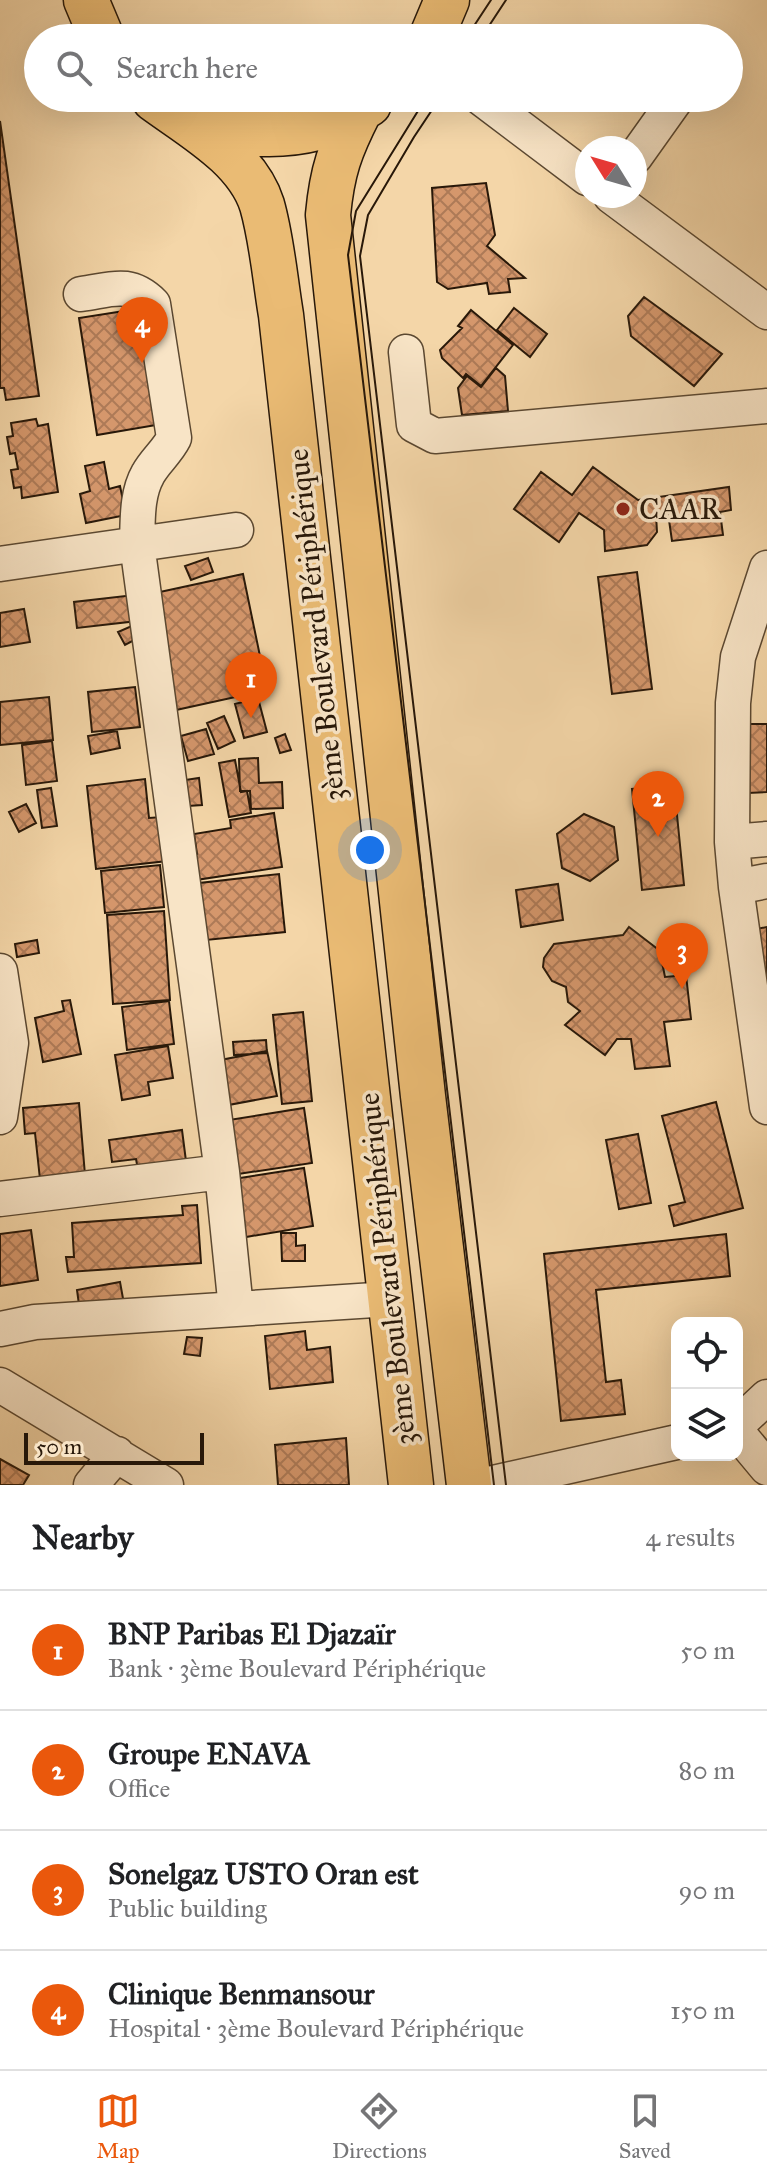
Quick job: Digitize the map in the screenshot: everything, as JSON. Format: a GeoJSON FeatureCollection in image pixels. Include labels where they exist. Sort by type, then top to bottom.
{"type":"FeatureCollection","features":[{"type":"Feature","properties":{"kind":"highway"},"geometry":{"type":"LineString","coordinates":[[86,0],[95,24]]}},
{"type":"Feature","properties":{"kind":"highway"},"geometry":{"type":"LineString","coordinates":[[437,24],[447,0]]}},
{"type":"Feature","properties":{"kind":"highway","name":"3ème Boulevard Périphérique"},"geometry":{"type":"LineString","coordinates":[[172,112],[220,149],[242,171],[262,206],[281,315],[411,1485]]}},
{"type":"Feature","properties":{"kind":"highway"},"geometry":{"type":"LineString","coordinates":[[178,112],[192,120],[233,132],[277,135],[320,127],[351,112]]}},
{"type":"Feature","properties":{"kind":"highway","name":"3ème Boulevard Périphérique"},"geometry":{"type":"LineString","coordinates":[[363,112],[337,157],[328,215],[469,1485]]}},
{"type":"Feature","properties":{"kind":"street"},"geometry":{"type":"LineString","coordinates":[[64,0],[87,24]]}},
{"type":"Feature","properties":{"kind":"street"},"geometry":{"type":"LineString","coordinates":[[500,112],[575,169]]}},
{"type":"Feature","properties":{"kind":"street"},"geometry":{"type":"LineString","coordinates":[[647,140],[667,112]]}},
{"type":"Feature","properties":{"kind":"street"},"geometry":{"type":"LineString","coordinates":[[627,208],[767,312]]}},
{"type":"Feature","properties":{"kind":"street"},"geometry":{"type":"LineString","coordinates":[[81,294],[129,287],[153,304],[174,438],[146,477],[141,490],[137,544],[222,1172],[236,1309]]}},
{"type":"Feature","properties":{"kind":"street"},"geometry":{"type":"LineString","coordinates":[[406,352],[414,425],[435,436],[767,406]]}},
{"type":"Feature","properties":{"kind":"street"},"geometry":{"type":"LineString","coordinates":[[1,560],[236,530]]}},
{"type":"Feature","properties":{"kind":"street"},"geometry":{"type":"LineString","coordinates":[[767,568],[738,657],[733,703],[732,842],[751,884],[767,1107]]}},
{"type":"Feature","properties":{"kind":"street"},"geometry":{"type":"LineString","coordinates":[[732,842],[767,839]]}},
{"type":"Feature","properties":{"kind":"street"},"geometry":{"type":"LineString","coordinates":[[0,971],[5,1040],[0,1117]]}},
{"type":"Feature","properties":{"kind":"street"},"geometry":{"type":"LineString","coordinates":[[0,1199],[222,1172]]}},
{"type":"Feature","properties":{"kind":"street"},"geometry":{"type":"LineString","coordinates":[[0,1329],[35,1322],[390,1299]]}},
{"type":"Feature","properties":{"kind":"street"},"geometry":{"type":"LineString","coordinates":[[0,1385],[166,1485]]}},
{"type":"Feature","properties":{"kind":"street"},"geometry":{"type":"LineString","coordinates":[[743,1419],[767,1397]]}},
{"type":"Feature","properties":{"kind":"street"},"geometry":{"type":"LineString","coordinates":[[743,1439],[767,1468]]}},
{"type":"Feature","properties":{"kind":"street"},"geometry":{"type":"LineString","coordinates":[[484,1485],[671,1443]]}},
{"type":"Feature","properties":{"kind":"street"},"geometry":{"type":"LineString","coordinates":[[91,1485],[117,1454]]}},
{"type":"Feature","properties":{"kind":"building"},"geometry":{"type":"Polygon","coordinates":[[[0,121],[39,396],[6,400],[4,388],[0,388],[0,121]]]}},
{"type":"Feature","properties":{"kind":"building"},"geometry":{"type":"Polygon","coordinates":[[[486,183],[495,235],[487,246],[525,278],[508,279],[510,292],[489,294],[487,283],[448,289],[437,282],[432,188],[486,183]]]}},
{"type":"Feature","properties":{"kind":"building"},"geometry":{"type":"Polygon","coordinates":[[[644,297],[722,354],[694,386],[631,336],[628,316],[644,297]]]}},
{"type":"Feature","properties":{"kind":"building"},"geometry":{"type":"Polygon","coordinates":[[[150,307],[168,423],[97,435],[79,318],[150,307]]]}},
{"type":"Feature","properties":{"kind":"building"},"geometry":{"type":"Polygon","coordinates":[[[514,308],[547,334],[530,357],[497,330],[514,308]]]}},
{"type":"Feature","properties":{"kind":"building"},"geometry":{"type":"Polygon","coordinates":[[[471,310],[513,345],[481,386],[466,374],[463,378],[442,358],[440,350],[462,328],[458,326],[471,310]]]}},
{"type":"Feature","properties":{"kind":"building"},"geometry":{"type":"Polygon","coordinates":[[[496,368],[505,376],[508,411],[462,415],[458,388],[467,376],[481,387],[496,368]]]}},
{"type":"Feature","properties":{"kind":"building"},"geometry":{"type":"Polygon","coordinates":[[[36,419],[38,426],[48,424],[58,492],[22,498],[21,487],[14,488],[11,470],[18,469],[15,453],[10,454],[7,437],[13,436],[11,423],[36,419]]]}},
{"type":"Feature","properties":{"kind":"building"},"geometry":{"type":"Polygon","coordinates":[[[104,462],[109,489],[120,486],[126,515],[86,523],[80,494],[90,491],[85,466],[104,462]]]}},
{"type":"Feature","properties":{"kind":"building","name":"CAAR"},"geometry":{"type":"Polygon","coordinates":[[[593,467],[638,500],[729,487],[731,510],[720,512],[723,535],[672,541],[668,513],[656,515],[657,532],[647,545],[605,551],[604,530],[579,513],[559,542],[514,509],[541,472],[572,495],[593,467]]]}},
{"type":"Feature","properties":{"kind":"building"},"geometry":{"type":"Polygon","coordinates":[[[208,558],[213,572],[191,580],[185,566],[208,558]]]}},
{"type":"Feature","properties":{"kind":"building"},"geometry":{"type":"Polygon","coordinates":[[[637,572],[652,689],[612,694],[598,577],[637,572]]]}},
{"type":"Feature","properties":{"kind":"building"},"geometry":{"type":"Polygon","coordinates":[[[243,574],[267,690],[176,710],[146,595],[243,574]]]}},
{"type":"Feature","properties":{"kind":"building"},"geometry":{"type":"Polygon","coordinates":[[[134,595],[137,621],[77,628],[74,602],[134,595]]]}},
{"type":"Feature","properties":{"kind":"building"},"geometry":{"type":"Polygon","coordinates":[[[24,609],[30,642],[0,647],[0,613],[24,609]]]}},
{"type":"Feature","properties":{"kind":"building"},"geometry":{"type":"Polygon","coordinates":[[[134,625],[140,637],[125,645],[118,632],[134,625]]]}},
{"type":"Feature","properties":{"kind":"building"},"geometry":{"type":"Polygon","coordinates":[[[135,687],[140,727],[92,732],[88,692],[135,687]]]}},
{"type":"Feature","properties":{"kind":"building"},"geometry":{"type":"Polygon","coordinates":[[[49,697],[53,740],[0,745],[0,702],[49,697]]]}},
{"type":"Feature","properties":{"kind":"building"},"geometry":{"type":"Polygon","coordinates":[[[258,698],[267,732],[244,738],[235,704],[258,698]]]}},
{"type":"Feature","properties":{"kind":"building"},"geometry":{"type":"Polygon","coordinates":[[[224,716],[235,741],[218,749],[207,723],[224,716]]]}},
{"type":"Feature","properties":{"kind":"building"},"geometry":{"type":"Polygon","coordinates":[[[747,724],[767,724],[767,792],[748,793],[747,724]]]}},
{"type":"Feature","properties":{"kind":"building"},"geometry":{"type":"Polygon","coordinates":[[[206,729],[214,754],[188,761],[181,736],[206,729]]]}},
{"type":"Feature","properties":{"kind":"building"},"geometry":{"type":"Polygon","coordinates":[[[117,731],[120,748],[91,754],[88,736],[117,731]]]}},
{"type":"Feature","properties":{"kind":"building"},"geometry":{"type":"Polygon","coordinates":[[[285,734],[291,750],[280,753],[275,738],[285,734]]]}},
{"type":"Feature","properties":{"kind":"building"},"geometry":{"type":"Polygon","coordinates":[[[52,741],[57,781],[26,785],[22,745],[52,741]]]}},
{"type":"Feature","properties":{"kind":"building"},"geometry":{"type":"Polygon","coordinates":[[[258,758],[259,783],[282,782],[283,808],[251,809],[250,791],[240,791],[239,759],[258,758]]]}},
{"type":"Feature","properties":{"kind":"building"},"geometry":{"type":"Polygon","coordinates":[[[235,760],[241,792],[247,791],[251,813],[229,817],[219,763],[235,760]]]}},
{"type":"Feature","properties":{"kind":"building"},"geometry":{"type":"Polygon","coordinates":[[[199,778],[202,805],[188,806],[185,780],[199,778]]]}},
{"type":"Feature","properties":{"kind":"building"},"geometry":{"type":"Polygon","coordinates":[[[145,779],[149,818],[162,817],[167,861],[96,869],[87,786],[145,779]]]}},
{"type":"Feature","properties":{"kind":"building"},"geometry":{"type":"Polygon","coordinates":[[[674,785],[684,885],[642,890],[632,789],[674,785]]]}},
{"type":"Feature","properties":{"kind":"building"},"geometry":{"type":"Polygon","coordinates":[[[51,788],[57,826],[42,828],[37,790],[51,788]]]}},
{"type":"Feature","properties":{"kind":"building"},"geometry":{"type":"Polygon","coordinates":[[[26,804],[36,823],[19,832],[9,812],[26,804]]]}},
{"type":"Feature","properties":{"kind":"building"},"geometry":{"type":"Polygon","coordinates":[[[274,813],[282,867],[189,881],[185,856],[197,854],[194,834],[231,828],[230,820],[274,813]]]}},
{"type":"Feature","properties":{"kind":"building"},"geometry":{"type":"Polygon","coordinates":[[[584,814],[614,827],[618,860],[590,881],[562,868],[557,834],[584,814]]]}},
{"type":"Feature","properties":{"kind":"building"},"geometry":{"type":"Polygon","coordinates":[[[160,865],[164,907],[105,913],[101,871],[160,865]]]}},
{"type":"Feature","properties":{"kind":"building"},"geometry":{"type":"Polygon","coordinates":[[[279,874],[285,932],[196,941],[191,884],[279,874]]]}},
{"type":"Feature","properties":{"kind":"building"},"geometry":{"type":"Polygon","coordinates":[[[558,884],[563,920],[521,927],[516,890],[558,884]]]}},
{"type":"Feature","properties":{"kind":"building"},"geometry":{"type":"Polygon","coordinates":[[[164,911],[170,1000],[113,1004],[107,915],[164,911]]]}},
{"type":"Feature","properties":{"kind":"building"},"geometry":{"type":"Polygon","coordinates":[[[629,927],[668,957],[662,962],[665,977],[686,975],[691,1019],[664,1022],[670,1066],[635,1069],[631,1039],[617,1039],[605,1055],[565,1025],[580,1011],[568,1002],[566,987],[552,981],[543,967],[544,958],[554,944],[623,935],[629,927]]]}},
{"type":"Feature","properties":{"kind":"building"},"geometry":{"type":"Polygon","coordinates":[[[767,927],[767,995],[746,931],[767,927]]]}},
{"type":"Feature","properties":{"kind":"building"},"geometry":{"type":"Polygon","coordinates":[[[37,940],[39,953],[17,957],[15,944],[37,940]]]}},
{"type":"Feature","properties":{"kind":"building"},"geometry":{"type":"Polygon","coordinates":[[[70,1000],[81,1054],[43,1062],[35,1018],[64,1011],[62,1001],[70,1000]]]}},
{"type":"Feature","properties":{"kind":"building"},"geometry":{"type":"Polygon","coordinates":[[[169,1001],[174,1044],[127,1050],[122,1007],[169,1001]]]}},
{"type":"Feature","properties":{"kind":"building"},"geometry":{"type":"Polygon","coordinates":[[[303,1012],[312,1101],[282,1104],[273,1015],[303,1012]]]}},
{"type":"Feature","properties":{"kind":"building"},"geometry":{"type":"Polygon","coordinates":[[[266,1040],[267,1053],[234,1055],[233,1042],[266,1040]]]}},
{"type":"Feature","properties":{"kind":"building"},"geometry":{"type":"Polygon","coordinates":[[[168,1046],[173,1078],[148,1082],[150,1095],[122,1100],[115,1055],[168,1046]]]}},
{"type":"Feature","properties":{"kind":"building"},"geometry":{"type":"Polygon","coordinates":[[[267,1051],[277,1096],[223,1106],[215,1061],[267,1051]]]}},
{"type":"Feature","properties":{"kind":"building"},"geometry":{"type":"Polygon","coordinates":[[[716,1102],[743,1208],[674,1226],[669,1206],[685,1202],[662,1116],[716,1102]]]}},
{"type":"Feature","properties":{"kind":"building"},"geometry":{"type":"Polygon","coordinates":[[[79,1103],[85,1175],[40,1179],[35,1133],[25,1134],[23,1108],[79,1103]]]}},
{"type":"Feature","properties":{"kind":"building"},"geometry":{"type":"Polygon","coordinates":[[[304,1108],[312,1163],[218,1177],[210,1123],[304,1108]]]}},
{"type":"Feature","properties":{"kind":"building"},"geometry":{"type":"Polygon","coordinates":[[[182,1130],[187,1169],[139,1175],[136,1159],[112,1162],[109,1140],[182,1130]]]}},
{"type":"Feature","properties":{"kind":"building"},"geometry":{"type":"Polygon","coordinates":[[[638,1134],[651,1203],[619,1209],[606,1140],[638,1134]]]}},
{"type":"Feature","properties":{"kind":"building"},"geometry":{"type":"Polygon","coordinates":[[[304,1168],[313,1226],[246,1237],[244,1222],[221,1181],[304,1168]]]}},
{"type":"Feature","properties":{"kind":"building"},"geometry":{"type":"Polygon","coordinates":[[[197,1205],[201,1263],[68,1272],[66,1257],[74,1257],[72,1223],[183,1215],[182,1206],[197,1205]]]}},
{"type":"Feature","properties":{"kind":"building"},"geometry":{"type":"Polygon","coordinates":[[[31,1230],[38,1280],[0,1286],[0,1234],[31,1230]]]}},
{"type":"Feature","properties":{"kind":"building"},"geometry":{"type":"Polygon","coordinates":[[[281,1233],[296,1233],[296,1246],[305,1245],[305,1261],[282,1261],[281,1233]]]}},
{"type":"Feature","properties":{"kind":"building"},"geometry":{"type":"Polygon","coordinates":[[[726,1234],[730,1276],[596,1290],[606,1382],[621,1380],[625,1414],[561,1421],[544,1254],[726,1234]]]}},
{"type":"Feature","properties":{"kind":"building"},"geometry":{"type":"Polygon","coordinates":[[[120,1282],[124,1304],[80,1312],[77,1290],[120,1282]]]}},
{"type":"Feature","properties":{"kind":"building"},"geometry":{"type":"Polygon","coordinates":[[[305,1331],[307,1350],[330,1347],[333,1382],[270,1389],[265,1336],[305,1331]]]}},
{"type":"Feature","properties":{"kind":"building"},"geometry":{"type":"Polygon","coordinates":[[[187,1337],[202,1338],[200,1356],[184,1354],[187,1337]]]}},
{"type":"Feature","properties":{"kind":"building"},"geometry":{"type":"Polygon","coordinates":[[[346,1438],[349,1485],[278,1485],[275,1445],[346,1438]]]}},
{"type":"Feature","properties":{"kind":"building"},"geometry":{"type":"Polygon","coordinates":[[[0,1459],[29,1475],[23,1485],[0,1485],[0,1459]]]}},
{"type":"Feature","properties":{"kind":"tram line"},"geometry":{"type":"LineString","coordinates":[[475,24],[491,0]]}},
{"type":"Feature","properties":{"kind":"tram line"},"geometry":{"type":"LineString","coordinates":[[490,24],[506,0]]}},
{"type":"Feature","properties":{"kind":"tram line"},"geometry":{"type":"LineString","coordinates":[[417,112],[356,211],[348,255],[494,1485]]}},
{"type":"Feature","properties":{"kind":"tram line"},"geometry":{"type":"LineString","coordinates":[[431,112],[368,215],[360,256],[506,1485]]}},
{"type":"Feature","properties":{"kind":"place","name":"Clinique Benmansour"},"geometry":{"type":"Point","coordinates":[142,363]}},
{"type":"Feature","properties":{"kind":"place","name":"CAAR"},"geometry":{"type":"Point","coordinates":[623,509]}},
{"type":"Feature","properties":{"kind":"place","name":"BNP Paribas El Djazaïr"},"geometry":{"type":"Point","coordinates":[251,718]}},
{"type":"Feature","properties":{"kind":"place","name":"Groupe ENAVA"},"geometry":{"type":"Point","coordinates":[658,837]}},
{"type":"Feature","properties":{"kind":"place","name":"Sonelgaz USTO Oran est"},"geometry":{"type":"Point","coordinates":[682,989]}}]}
